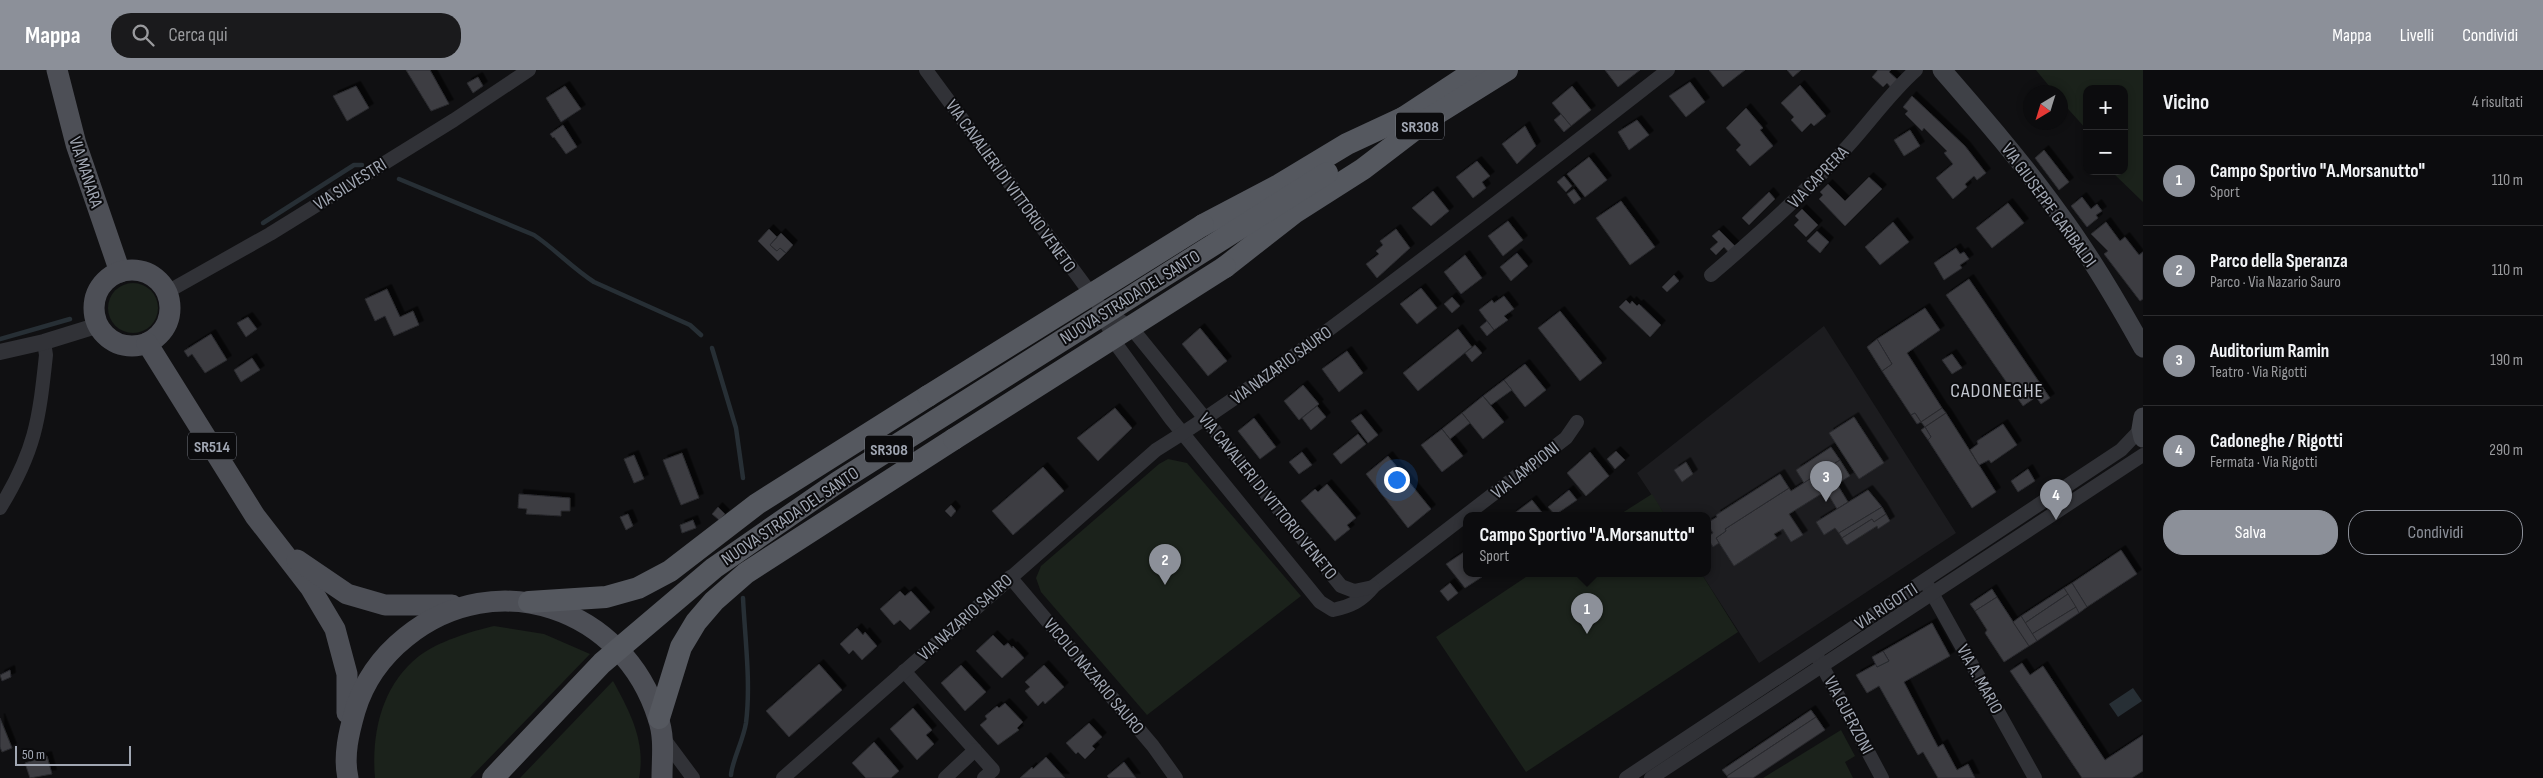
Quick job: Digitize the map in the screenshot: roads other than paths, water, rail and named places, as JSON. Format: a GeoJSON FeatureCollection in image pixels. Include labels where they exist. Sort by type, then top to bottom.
{"type":"FeatureCollection","features":[{"type":"Feature","properties":{"kind":"highway","name":"NUOVA STRADA DEL SANTO"},"geometry":{"type":"LineString","coordinates":[[1412,122],[1476,70]]}},
{"type":"Feature","properties":{"kind":"highway","name":"NUOVA STRADA DEL SANTO"},"geometry":{"type":"LineString","coordinates":[[493,778],[602,663],[714,568],[838,482],[1327,173],[1412,122],[1507,70]]}},
{"type":"Feature","properties":{"kind":"highway"},"geometry":{"type":"LineString","coordinates":[[529,602],[606,596],[638,588],[670,571],[757,504],[1203,225],[1279,186],[1347,144],[1412,122]]}},
{"type":"Feature","properties":{"kind":"highway"},"geometry":{"type":"LineString","coordinates":[[661,728],[681,646],[696,622],[714,600],[746,573],[1226,267],[1294,213],[1363,169],[1412,122]]}},
{"type":"Feature","properties":{"kind":"main road","name":"VIA MANARA"},"geometry":{"type":"LineString","coordinates":[[57,70],[76,144],[120,272]]}},
{"type":"Feature","properties":{"kind":"main road","name":"VIA GIUSEPPE GARIBALDI"},"geometry":{"type":"LineString","coordinates":[[1942,70],[2059,212],[2114,297],[2143,348]]}},
{"type":"Feature","properties":{"kind":"main road"},"geometry":{"type":"LineString","coordinates":[[134,270],[147,273],[159,280],[167,292],[170,304],[168,322],[157,337],[147,343],[136,346],[120,343],[105,334],[99,325],[95,313],[95,300],[100,288],[108,278],[120,272],[134,270]]}},
{"type":"Feature","properties":{"kind":"main road","name":"SR514"},"geometry":{"type":"LineString","coordinates":[[147,343],[255,516],[310,587],[334,630],[347,674],[348,736]]}},
{"type":"Feature","properties":{"kind":"main road","name":"SR514"},"geometry":{"type":"LineString","coordinates":[[280,547],[347,594],[385,605],[425,607],[467,605]]}},
{"type":"Feature","properties":{"kind":"main road"},"geometry":{"type":"LineString","coordinates":[[348,778],[348,736],[361,691],[387,652],[424,622],[467,605],[498,600],[529,602],[573,616],[597,630],[624,654],[645,684],[661,728],[662,778]]}},
{"type":"Feature","properties":{"kind":"street","name":"VIA SILVESTRI"},"geometry":{"type":"LineString","coordinates":[[167,292],[279,228],[454,120],[529,70]]}},
{"type":"Feature","properties":{"kind":"street","name":"VIA CAVALIERI DI VITTORIO VENETO"},"geometry":{"type":"LineString","coordinates":[[926,70],[1097,302],[1116,344],[1182,434],[1320,602],[1333,610],[1352,606],[1366,596],[1374,586]]}},
{"type":"Feature","properties":{"kind":"street","name":"VIA NAZARIO SAURO"},"geometry":{"type":"LineString","coordinates":[[783,778],[1156,450],[1205,420],[1501,200],[1668,70]]}},
{"type":"Feature","properties":{"kind":"street","name":"VIA CAPRERA"},"geometry":{"type":"LineString","coordinates":[[1711,274],[1789,207],[1849,145],[1892,94],[1916,70]]}},
{"type":"Feature","properties":{"kind":"street","name":"VIA CAVALIERI DI VITTORIO VENETO"},"geometry":{"type":"LineString","coordinates":[[1097,302],[1134,331],[1341,586],[1354,591],[1374,586]]}},
{"type":"Feature","properties":{"kind":"street"},"geometry":{"type":"LineString","coordinates":[[0,352],[44,342],[99,325]]}},
{"type":"Feature","properties":{"kind":"street"},"geometry":{"type":"LineString","coordinates":[[0,508],[21,472],[35,438],[46,355],[44,342]]}},
{"type":"Feature","properties":{"kind":"street","name":"VIA LAMPIONI"},"geometry":{"type":"LineString","coordinates":[[1470,512],[1566,438],[1577,422]]}},
{"type":"Feature","properties":{"kind":"street","name":"VIA RIGOTTI"},"geometry":{"type":"LineString","coordinates":[[1652,778],[1823,666],[1928,587],[2120,450],[2142,428]]}},
{"type":"Feature","properties":{"kind":"street","name":"VIA RIGOTTI"},"geometry":{"type":"LineString","coordinates":[[1626,778],[1815,654],[2143,455]]}},
{"type":"Feature","properties":{"kind":"street","name":"VIA LAMPIONI"},"geometry":{"type":"LineString","coordinates":[[1374,586],[1463,517]]}},
{"type":"Feature","properties":{"kind":"street","name":"VICOLO NAZARIO SAURO"},"geometry":{"type":"LineString","coordinates":[[1010,577],[1141,731],[1176,778]]}},
{"type":"Feature","properties":{"kind":"street","name":"VIA A. MARIO"},"geometry":{"type":"LineString","coordinates":[[1928,587],[2035,778]]}},
{"type":"Feature","properties":{"kind":"street","name":"VIA GUERZONI"},"geometry":{"type":"LineString","coordinates":[[1815,654],[1882,778]]}},
{"type":"Feature","properties":{"kind":"street","name":"VIA NAZARIO SAURO"},"geometry":{"type":"LineString","coordinates":[[904,671],[993,770],[984,778]]}},
{"type":"Feature","properties":{"kind":"street"},"geometry":{"type":"LineString","coordinates":[[661,728],[693,778]]}},
{"type":"Feature","properties":{"kind":"street"},"geometry":{"type":"LineString","coordinates":[[945,778],[975,750]]}},
{"type":"Feature","properties":{"kind":"waterway"},"geometry":{"type":"LineString","coordinates":[[263,223],[354,165],[362,165]]}},
{"type":"Feature","properties":{"kind":"waterway"},"geometry":{"type":"LineString","coordinates":[[399,179],[534,235],[594,282],[690,325],[701,335]]}},
{"type":"Feature","properties":{"kind":"waterway"},"geometry":{"type":"LineString","coordinates":[[0,339],[70,319]]}},
{"type":"Feature","properties":{"kind":"waterway"},"geometry":{"type":"LineString","coordinates":[[712,348],[736,428],[743,478]]}},
{"type":"Feature","properties":{"kind":"waterway"},"geometry":{"type":"LineString","coordinates":[[731,775],[746,723],[748,677],[743,598]]}},
{"type":"Feature","properties":{"kind":"place","name":"Auditorium Ramin"},"geometry":{"type":"Point","coordinates":[1826,502]}},
{"type":"Feature","properties":{"kind":"place","name":"Cadoneghe / Rigotti"},"geometry":{"type":"Point","coordinates":[2056,520]}},
{"type":"Feature","properties":{"kind":"place","name":"Parco della Speranza"},"geometry":{"type":"Point","coordinates":[1165,585]}},
{"type":"Feature","properties":{"kind":"place","name":"Campo Sportivo \"A.Morsanutto\""},"geometry":{"type":"Point","coordinates":[1587,634]}},
{"type":"Feature","properties":{"kind":"district","name":"CADONEGHE"},"geometry":{"type":"Point","coordinates":[1997,390]}}]}
